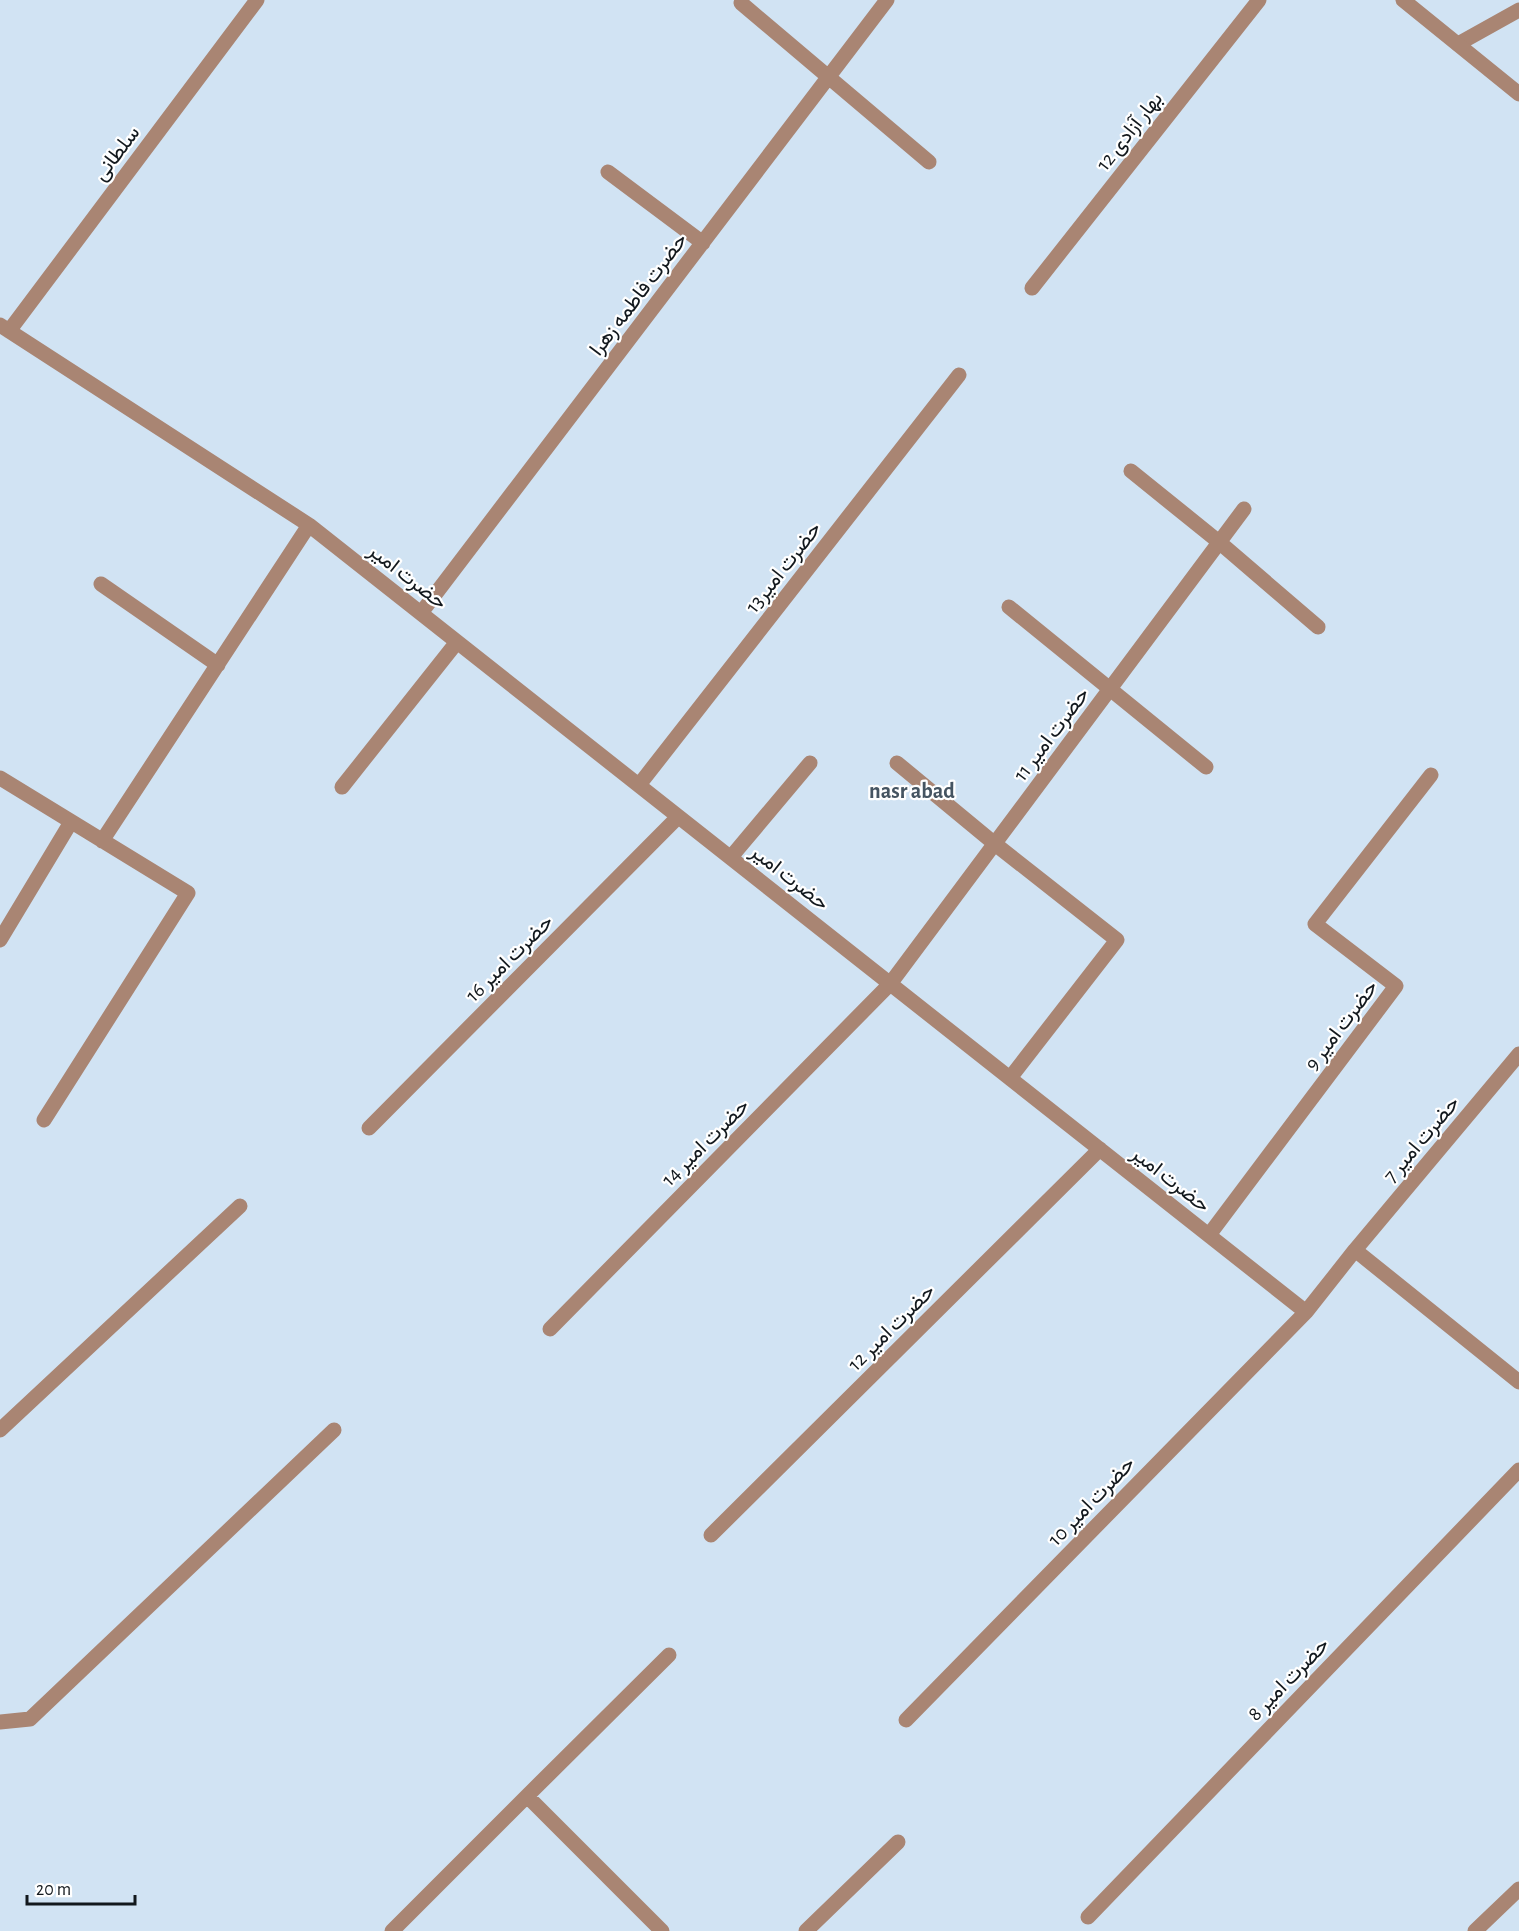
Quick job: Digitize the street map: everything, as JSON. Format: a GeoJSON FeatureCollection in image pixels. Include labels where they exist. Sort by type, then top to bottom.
{"type":"FeatureCollection","features":[{"type":"Feature","properties":{"kind":"street","name":"سلطانی"},"geometry":{"type":"LineString","coordinates":[[5,328],[257,0]]}},
{"type":"Feature","properties":{"kind":"street","name":"حضرت فاطمه زهرا"},"geometry":{"type":"LineString","coordinates":[[421,613],[887,0]]}},
{"type":"Feature","properties":{"kind":"street","name":"بهار آزادی 12"},"geometry":{"type":"LineString","coordinates":[[1032,288],[1259,0]]}},
{"type":"Feature","properties":{"kind":"street"},"geometry":{"type":"LineString","coordinates":[[1402,0],[1519,94]]}},
{"type":"Feature","properties":{"kind":"street"},"geometry":{"type":"LineString","coordinates":[[741,3],[929,162]]}},
{"type":"Feature","properties":{"kind":"street"},"geometry":{"type":"LineString","coordinates":[[1458,44],[1519,10]]}},
{"type":"Feature","properties":{"kind":"street"},"geometry":{"type":"LineString","coordinates":[[608,172],[703,243]]}},
{"type":"Feature","properties":{"kind":"street","name":"حضرت امیر"},"geometry":{"type":"LineString","coordinates":[[5,328],[309,525],[1306,1312]]}},
{"type":"Feature","properties":{"kind":"street","name":"حضرت امیر13"},"geometry":{"type":"LineString","coordinates":[[639,785],[959,375]]}},
{"type":"Feature","properties":{"kind":"street"},"geometry":{"type":"LineString","coordinates":[[1131,471],[1219,542],[1318,627]]}},
{"type":"Feature","properties":{"kind":"street","name":"حضرت امیر 11"},"geometry":{"type":"LineString","coordinates":[[890,984],[1244,509]]}},
{"type":"Feature","properties":{"kind":"street"},"geometry":{"type":"LineString","coordinates":[[102,841],[309,525]]}},
{"type":"Feature","properties":{"kind":"street"},"geometry":{"type":"LineString","coordinates":[[101,584],[218,665]]}},
{"type":"Feature","properties":{"kind":"street"},"geometry":{"type":"LineString","coordinates":[[1009,607],[1206,767]]}},
{"type":"Feature","properties":{"kind":"street"},"geometry":{"type":"LineString","coordinates":[[342,786],[457,642]]}},
{"type":"Feature","properties":{"kind":"street"},"geometry":{"type":"LineString","coordinates":[[731,857],[810,763]]}},
{"type":"Feature","properties":{"kind":"street"},"geometry":{"type":"LineString","coordinates":[[897,763],[1117,940],[1010,1078]]}},
{"type":"Feature","properties":{"kind":"street","name":"حضرت امیر 9"},"geometry":{"type":"LineString","coordinates":[[1209,1235],[1396,986],[1315,924],[1431,775]]}},
{"type":"Feature","properties":{"kind":"street"},"geometry":{"type":"LineString","coordinates":[[0,778],[188,893],[44,1120]]}},
{"type":"Feature","properties":{"kind":"street","name":"حضرت امیر 16"},"geometry":{"type":"LineString","coordinates":[[369,1128],[678,817]]}},
{"type":"Feature","properties":{"kind":"street"},"geometry":{"type":"LineString","coordinates":[[0,940],[71,822]]}},
{"type":"Feature","properties":{"kind":"street","name":"حضرت امیر 14"},"geometry":{"type":"LineString","coordinates":[[550,1329],[890,984]]}},
{"type":"Feature","properties":{"kind":"street","name":"حضرت امیر 7"},"geometry":{"type":"LineString","coordinates":[[1354,1250],[1519,1054]]}},
{"type":"Feature","properties":{"kind":"street","name":"حضرت امیر 12"},"geometry":{"type":"LineString","coordinates":[[711,1535],[1100,1149]]}},
{"type":"Feature","properties":{"kind":"street"},"geometry":{"type":"LineString","coordinates":[[0,1430],[240,1206]]}},
{"type":"Feature","properties":{"kind":"street"},"geometry":{"type":"LineString","coordinates":[[1306,1312],[1354,1250],[1519,1382]]}},
{"type":"Feature","properties":{"kind":"street","name":"حضرت امیر 10"},"geometry":{"type":"LineString","coordinates":[[906,1720],[1306,1312]]}},
{"type":"Feature","properties":{"kind":"street"},"geometry":{"type":"LineString","coordinates":[[0,1722],[30,1719],[334,1430]]}},
{"type":"Feature","properties":{"kind":"street","name":"حضرت امیر 8"},"geometry":{"type":"LineString","coordinates":[[1088,1917],[1519,1470]]}},
{"type":"Feature","properties":{"kind":"street"},"geometry":{"type":"LineString","coordinates":[[392,1931],[669,1655]]}},
{"type":"Feature","properties":{"kind":"street"},"geometry":{"type":"LineString","coordinates":[[527,1796],[662,1931]]}},
{"type":"Feature","properties":{"kind":"street"},"geometry":{"type":"LineString","coordinates":[[806,1931],[898,1842]]}},
{"type":"Feature","properties":{"kind":"street"},"geometry":{"type":"LineString","coordinates":[[1475,1931],[1519,1889]]}},
{"type":"Feature","properties":{"kind":"district","name":"nasr abad"},"geometry":{"type":"Point","coordinates":[912,790]}}]}
